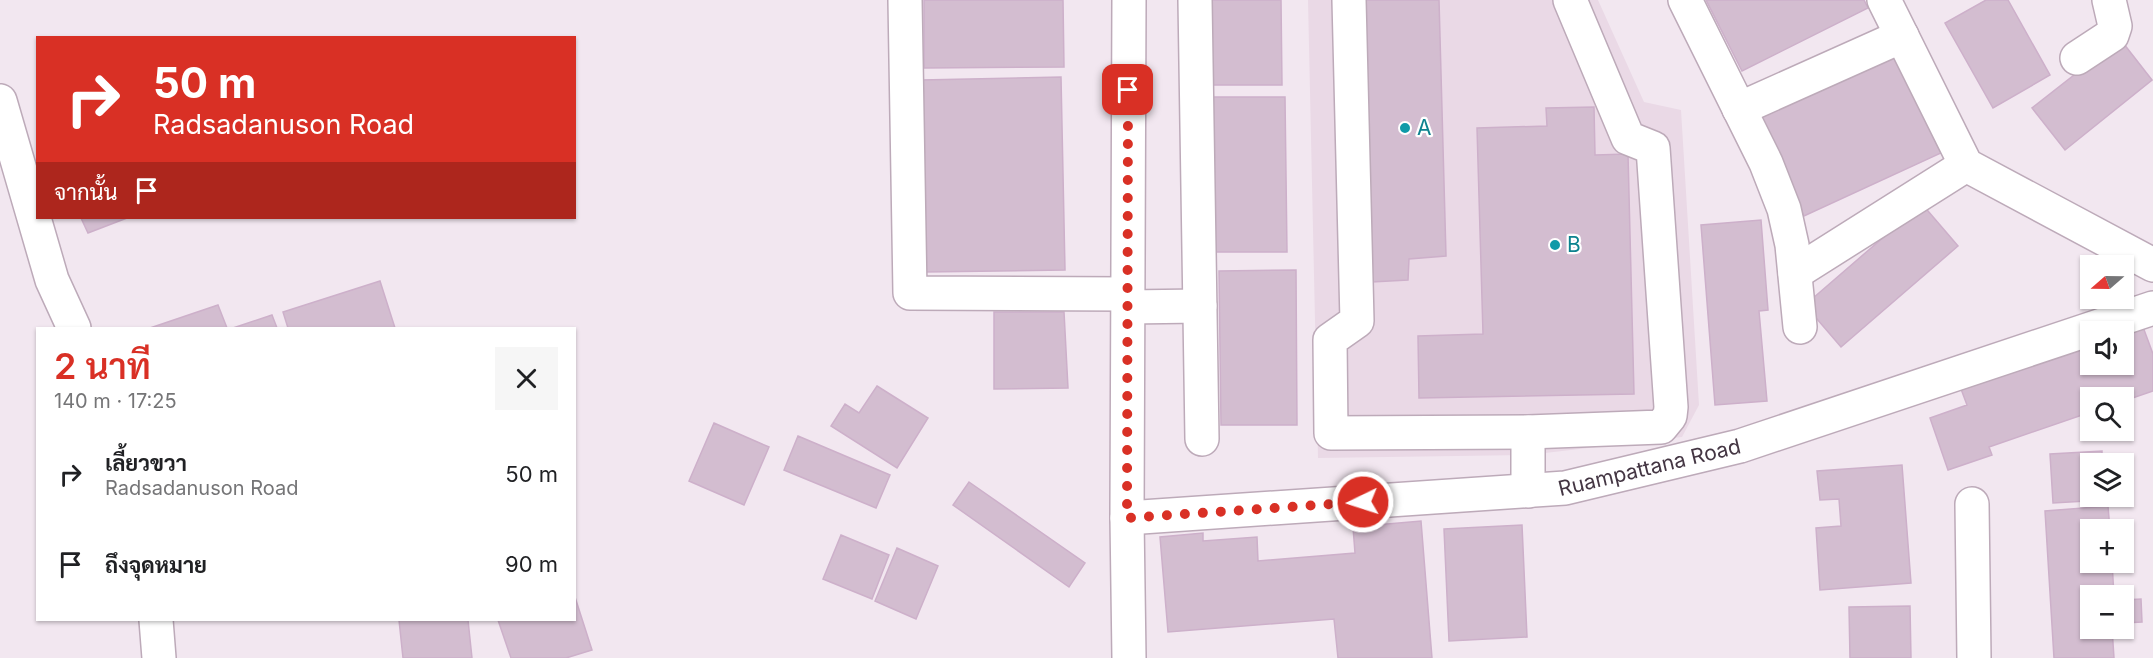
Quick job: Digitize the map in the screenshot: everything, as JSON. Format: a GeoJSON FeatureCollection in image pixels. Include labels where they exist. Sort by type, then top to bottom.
{"type":"FeatureCollection","features":[{"type":"Feature","properties":{"kind":"street"},"geometry":{"type":"LineString","coordinates":[[905,0],[910,293],[1128,300],[1200,306]]}},
{"type":"Feature","properties":{"kind":"street"},"geometry":{"type":"LineString","coordinates":[[1129,0],[1127,518],[1129,658]]}},
{"type":"Feature","properties":{"kind":"street"},"geometry":{"type":"LineString","coordinates":[[1195,0],[1202,440]]}},
{"type":"Feature","properties":{"kind":"street"},"geometry":{"type":"LineString","coordinates":[[1349,0],[1357,321],[1330,340],[1331,433],[1528,432],[1661,426],[1670,417],[1671,407],[1653,148],[1628,138],[1570,0]]}},
{"type":"Feature","properties":{"kind":"street"},"geometry":{"type":"LineString","coordinates":[[1684,0],[1766,163],[1784,208],[1795,273],[1800,327]]}},
{"type":"Feature","properties":{"kind":"street"},"geometry":{"type":"LineString","coordinates":[[1884,0],[1966,165],[2153,265]]}},
{"type":"Feature","properties":{"kind":"street"},"geometry":{"type":"LineString","coordinates":[[2077,58],[2112,35],[2115,26],[2109,0]]}},
{"type":"Feature","properties":{"kind":"street"},"geometry":{"type":"LineString","coordinates":[[1739,109],[1902,36]]}},
{"type":"Feature","properties":{"kind":"street"},"geometry":{"type":"LineString","coordinates":[[0,101],[52,280],[74,327]]}},
{"type":"Feature","properties":{"kind":"street"},"geometry":{"type":"LineString","coordinates":[[1795,273],[1966,165]]}},
{"type":"Feature","properties":{"kind":"street","name":"Ruampattana Road"},"geometry":{"type":"LineString","coordinates":[[1127,518],[1566,488],[1740,446],[2153,308]]}},
{"type":"Feature","properties":{"kind":"street"},"geometry":{"type":"LineString","coordinates":[[1528,432],[1528,490]]}},
{"type":"Feature","properties":{"kind":"street"},"geometry":{"type":"LineString","coordinates":[[1972,504],[1974,658]]}},
{"type":"Feature","properties":{"kind":"street"},"geometry":{"type":"LineString","coordinates":[[156,621],[159,658]]}},
{"type":"Feature","properties":{"kind":"shaded area"},"geometry":{"type":"Polygon","coordinates":[[[1308,0],[1598,0],[1644,102],[1681,110],[1699,405],[1682,437],[1528,455],[1318,458],[1308,0]]]}},
{"type":"Feature","properties":{"kind":"building"},"geometry":{"type":"Polygon","coordinates":[[[924,0],[1063,0],[1064,67],[924,68],[924,0]]]}},
{"type":"Feature","properties":{"kind":"building"},"geometry":{"type":"Polygon","coordinates":[[[1205,0],[1281,0],[1282,85],[1206,85],[1205,0]]]}},
{"type":"Feature","properties":{"kind":"building","name":"A"},"geometry":{"type":"Polygon","coordinates":[[[1364,0],[1439,0],[1446,256],[1409,259],[1408,280],[1372,282],[1364,0]]]}},
{"type":"Feature","properties":{"kind":"building"},"geometry":{"type":"Polygon","coordinates":[[[1706,0],[1864,0],[1868,8],[1742,71],[1706,0]]]}},
{"type":"Feature","properties":{"kind":"building"},"geometry":{"type":"Polygon","coordinates":[[[1986,0],[2008,0],[2050,75],[1993,108],[1945,23],[1986,0]]]}},
{"type":"Feature","properties":{"kind":"building"},"geometry":{"type":"Polygon","coordinates":[[[2120,39],[2152,80],[2065,150],[2032,108],[2120,39]]]}},
{"type":"Feature","properties":{"kind":"building"},"geometry":{"type":"Polygon","coordinates":[[[1894,51],[1941,153],[1804,216],[1757,114],[1894,51]]]}},
{"type":"Feature","properties":{"kind":"building"},"geometry":{"type":"Polygon","coordinates":[[[1061,77],[1065,270],[925,272],[921,80],[1061,77]]]}},
{"type":"Feature","properties":{"kind":"building"},"geometry":{"type":"Polygon","coordinates":[[[1208,97],[1285,97],[1287,252],[1210,252],[1208,97]]]}},
{"type":"Feature","properties":{"kind":"building","name":"B"},"geometry":{"type":"Polygon","coordinates":[[[1594,107],[1595,155],[1628,154],[1634,394],[1419,398],[1418,336],[1483,334],[1477,128],[1547,126],[1546,108],[1594,107]]]}},
{"type":"Feature","properties":{"kind":"building"},"geometry":{"type":"Polygon","coordinates":[[[1922,204],[1958,246],[1841,347],[1805,305],[1922,204]]]}},
{"type":"Feature","properties":{"kind":"building"},"geometry":{"type":"Polygon","coordinates":[[[81,219],[124,219],[88,233],[81,219]]]}},
{"type":"Feature","properties":{"kind":"building"},"geometry":{"type":"Polygon","coordinates":[[[1761,220],[1768,310],[1759,311],[1767,401],[1715,405],[1701,225],[1761,220]]]}},
{"type":"Feature","properties":{"kind":"building"},"geometry":{"type":"Polygon","coordinates":[[[1296,270],[1297,425],[1221,425],[1219,271],[1296,270]]]}},
{"type":"Feature","properties":{"kind":"building"},"geometry":{"type":"Polygon","coordinates":[[[380,281],[395,327],[288,327],[283,312],[380,281]]]}},
{"type":"Feature","properties":{"kind":"building"},"geometry":{"type":"Polygon","coordinates":[[[218,305],[227,327],[153,327],[218,305]]]}},
{"type":"Feature","properties":{"kind":"building"},"geometry":{"type":"Polygon","coordinates":[[[994,312],[1064,312],[1068,388],[994,389],[994,312]]]}},
{"type":"Feature","properties":{"kind":"building"},"geometry":{"type":"Polygon","coordinates":[[[272,315],[277,327],[236,327],[272,315]]]}},
{"type":"Feature","properties":{"kind":"building"},"geometry":{"type":"Polygon","coordinates":[[[2143,327],[2153,354],[2153,391],[2134,398],[2134,387],[2080,387],[2080,416],[1989,447],[1992,455],[1948,470],[1930,418],[1967,405],[1961,389],[2080,348],[2080,375],[2134,375],[2134,330],[2143,327]]]}},
{"type":"Feature","properties":{"kind":"building"},"geometry":{"type":"Polygon","coordinates":[[[877,386],[928,418],[897,468],[831,426],[845,404],[859,413],[877,386]]]}},
{"type":"Feature","properties":{"kind":"building"},"geometry":{"type":"Polygon","coordinates":[[[714,423],[769,447],[744,505],[689,481],[714,423]]]}},
{"type":"Feature","properties":{"kind":"building"},"geometry":{"type":"Polygon","coordinates":[[[798,436],[890,475],[876,508],[784,470],[798,436]]]}},
{"type":"Feature","properties":{"kind":"building"},"geometry":{"type":"Polygon","coordinates":[[[2102,451],[2102,453],[2080,453],[2080,501],[2053,503],[2050,454],[2102,451]]]}},
{"type":"Feature","properties":{"kind":"building"},"geometry":{"type":"Polygon","coordinates":[[[1902,465],[1911,583],[1820,590],[1816,528],[1841,526],[1839,499],[1820,500],[1817,471],[1902,465]]]}},
{"type":"Feature","properties":{"kind":"building"},"geometry":{"type":"Polygon","coordinates":[[[969,482],[1085,563],[1069,587],[953,505],[969,482]]]}},
{"type":"Feature","properties":{"kind":"building"},"geometry":{"type":"Polygon","coordinates":[[[2108,507],[2109,519],[2080,519],[2080,573],[2113,573],[2113,585],[2080,585],[2080,639],[2113,639],[2114,658],[2054,658],[2045,511],[2108,507]]]}},
{"type":"Feature","properties":{"kind":"building"},"geometry":{"type":"Polygon","coordinates":[[[1421,521],[1432,658],[1338,658],[1334,619],[1168,632],[1160,537],[1203,533],[1203,541],[1257,537],[1258,561],[1355,553],[1353,527],[1421,521]]]}},
{"type":"Feature","properties":{"kind":"building"},"geometry":{"type":"Polygon","coordinates":[[[1522,525],[1527,637],[1449,641],[1444,529],[1522,525]]]}},
{"type":"Feature","properties":{"kind":"building"},"geometry":{"type":"Polygon","coordinates":[[[841,535],[889,555],[872,599],[823,579],[841,535]]]}},
{"type":"Feature","properties":{"kind":"building"},"geometry":{"type":"Polygon","coordinates":[[[897,548],[938,566],[916,619],[875,601],[897,548]]]}},
{"type":"Feature","properties":{"kind":"building"},"geometry":{"type":"Polygon","coordinates":[[[2134,599],[2141,599],[2142,622],[2134,622],[2134,599]]]}},
{"type":"Feature","properties":{"kind":"building"},"geometry":{"type":"Polygon","coordinates":[[[576,600],[592,650],[566,658],[511,658],[498,621],[576,621],[576,600]]]}},
{"type":"Feature","properties":{"kind":"building"},"geometry":{"type":"Polygon","coordinates":[[[1910,606],[1911,658],[1850,658],[1849,607],[1910,606]]]}},
{"type":"Feature","properties":{"kind":"building"},"geometry":{"type":"Polygon","coordinates":[[[399,621],[468,621],[472,658],[403,658],[399,621]]]}},
{"type":"Feature","properties":{"kind":"place","name":"A"},"geometry":{"type":"Point","coordinates":[1405,128]}},
{"type":"Feature","properties":{"kind":"place","name":"B"},"geometry":{"type":"Point","coordinates":[1555,245]}},
{"type":"Feature","properties":{"kind":"route"},"geometry":{"type":"LineString","coordinates":[[1128,90],[1127,518],[1363,502]]}}]}
